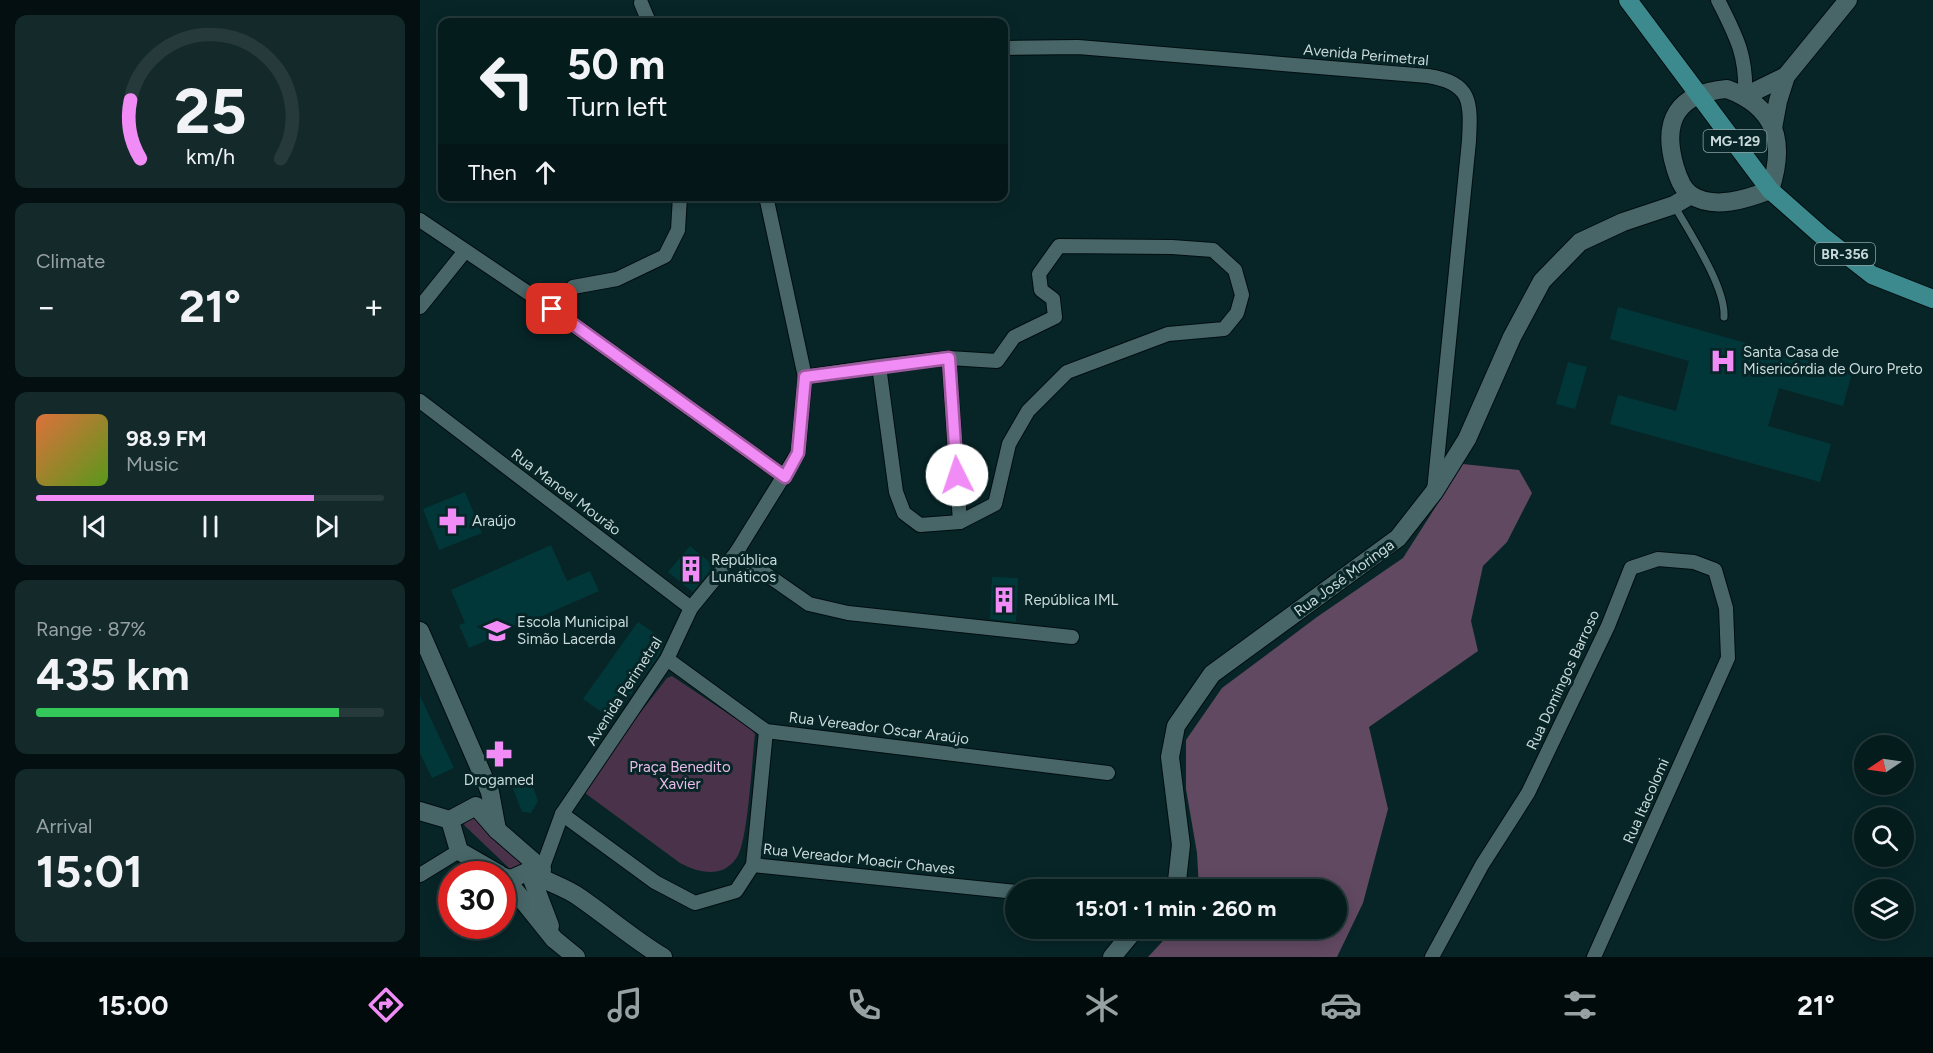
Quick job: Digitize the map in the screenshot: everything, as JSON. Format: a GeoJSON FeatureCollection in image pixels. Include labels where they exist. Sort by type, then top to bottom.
{"type":"FeatureCollection","features":[{"type":"Feature","properties":{"kind":"main road","name":"MG-129"},"geometry":{"type":"LineString","coordinates":[[1628,0],[1770,190]]}},
{"type":"Feature","properties":{"kind":"main road","name":"BR-356"},"geometry":{"type":"LineString","coordinates":[[1770,190],[1821,235],[1872,275],[1933,299]]}},
{"type":"Feature","properties":{"kind":"street"},"geometry":{"type":"LineString","coordinates":[[1718,0],[1739,42],[1746,70],[1745,96]]}},
{"type":"Feature","properties":{"kind":"street"},"geometry":{"type":"LineString","coordinates":[[1773,128],[1786,76],[1848,0]]}},
{"type":"Feature","properties":{"kind":"street"},"geometry":{"type":"LineString","coordinates":[[641,3],[647,18]]}},
{"type":"Feature","properties":{"kind":"street","name":"Avenida Perimetral"},"geometry":{"type":"LineString","coordinates":[[1008,48],[1078,47],[1417,75],[1448,79],[1460,87],[1467,101],[1470,118],[1469,141],[1434,492]]}},
{"type":"Feature","properties":{"kind":"street"},"geometry":{"type":"LineString","coordinates":[[1745,96],[1786,76]]}},
{"type":"Feature","properties":{"kind":"street"},"geometry":{"type":"LineString","coordinates":[[1727,89],[1745,96],[1755,103],[1773,128],[1779,154],[1770,190],[1745,199],[1717,202],[1691,195],[1679,181],[1669,136],[1673,117],[1682,105],[1698,94],[1727,89]]}},
{"type":"Feature","properties":{"kind":"street","name":"Rua José Moringa"},"geometry":{"type":"LineString","coordinates":[[1177,879],[1181,845],[1170,757],[1176,726],[1212,675],[1398,538],[1434,492],[1467,439],[1512,337],[1542,281],[1580,242],[1623,222],[1674,205],[1691,195]]}},
{"type":"Feature","properties":{"kind":"street"},"geometry":{"type":"LineString","coordinates":[[552,309],[573,287],[617,279],[665,256],[678,230],[680,201]]}},
{"type":"Feature","properties":{"kind":"street","name":"Avenida Perimetral"},"geometry":{"type":"LineString","coordinates":[[538,873],[562,814],[667,659],[691,608],[736,553],[798,453],[805,377],[767,201]]}},
{"type":"Feature","properties":{"kind":"street"},"geometry":{"type":"LineString","coordinates":[[420,220],[552,309],[785,477]]}},
{"type":"Feature","properties":{"kind":"street"},"geometry":{"type":"LineString","coordinates":[[805,377],[879,366],[949,358],[997,361],[1014,337],[1055,317],[1053,299],[1041,290],[1039,274],[1059,246],[1172,247],[1213,250],[1235,270],[1242,295],[1237,313],[1224,329],[1168,334],[1067,372],[1028,411],[1009,444],[995,504],[960,522],[920,525],[904,513],[896,492],[879,366]]}},
{"type":"Feature","properties":{"kind":"street"},"geometry":{"type":"LineString","coordinates":[[420,307],[465,251]]}},
{"type":"Feature","properties":{"kind":"street"},"geometry":{"type":"LineString","coordinates":[[949,358],[960,522]]}},
{"type":"Feature","properties":{"kind":"street","name":"Rua Manoel Mourão"},"geometry":{"type":"LineString","coordinates":[[420,401],[691,608]]}},
{"type":"Feature","properties":{"kind":"street"},"geometry":{"type":"LineString","coordinates":[[736,553],[808,604],[848,614],[1072,638]]}},
{"type":"Feature","properties":{"kind":"street","name":"Rua Domingos Barroso"},"geometry":{"type":"LineString","coordinates":[[1432,957],[1482,865],[1528,793],[1603,636],[1630,568],[1658,559],[1694,562],[1715,570],[1726,608],[1728,658]]}},
{"type":"Feature","properties":{"kind":"street"},"geometry":{"type":"LineString","coordinates":[[420,631],[490,792],[497,830]]}},
{"type":"Feature","properties":{"kind":"street","name":"Rua Itacolomi"},"geometry":{"type":"LineString","coordinates":[[1594,957],[1728,658]]}},
{"type":"Feature","properties":{"kind":"street","name":"Rua Vereador Oscar Araújo"},"geometry":{"type":"LineString","coordinates":[[667,659],[766,730],[1108,774]]}},
{"type":"Feature","properties":{"kind":"street"},"geometry":{"type":"LineString","coordinates":[[753,865],[766,730]]}},
{"type":"Feature","properties":{"kind":"street"},"geometry":{"type":"LineString","coordinates":[[420,811],[450,820],[476,806],[490,792]]}},
{"type":"Feature","properties":{"kind":"street"},"geometry":{"type":"LineString","coordinates":[[476,806],[538,873],[577,895],[633,939],[663,957]]}},
{"type":"Feature","properties":{"kind":"street","name":"Rua Vereador Moacir Chaves"},"geometry":{"type":"LineString","coordinates":[[562,814],[656,882],[695,903],[736,891],[753,865],[1005,891]]}},
{"type":"Feature","properties":{"kind":"street"},"geometry":{"type":"LineString","coordinates":[[450,820],[459,851],[476,861]]}},
{"type":"Feature","properties":{"kind":"street"},"geometry":{"type":"LineString","coordinates":[[420,875],[459,851]]}},
{"type":"Feature","properties":{"kind":"street"},"geometry":{"type":"LineString","coordinates":[[516,878],[538,873]]}},
{"type":"Feature","properties":{"kind":"street"},"geometry":{"type":"LineString","coordinates":[[538,873],[554,939]]}},
{"type":"Feature","properties":{"kind":"street"},"geometry":{"type":"LineString","coordinates":[[516,893],[554,939],[576,957]]}},
{"type":"Feature","properties":{"kind":"street"},"geometry":{"type":"LineString","coordinates":[[1112,957],[1127,939]]}},
{"type":"Feature","properties":{"kind":"lane"},"geometry":{"type":"LineString","coordinates":[[1674,205],[1707,264],[1723,303],[1724,317]]}},
{"type":"Feature","properties":{"kind":"green space","name":"Praça Benedito Xavier"},"geometry":{"type":"Polygon","coordinates":[[[672,676],[751,729],[755,734],[747,818],[741,848],[731,864],[718,871],[703,871],[680,863],[585,793],[586,783],[667,678],[672,676]]]}},
{"type":"Feature","properties":{"kind":"green space"},"geometry":{"type":"Polygon","coordinates":[[[473,812],[527,862],[516,870],[516,861],[502,861],[464,825],[473,812]]]}},
{"type":"Feature","properties":{"kind":"shaded area"},"geometry":{"type":"Polygon","coordinates":[[[1463,464],[1519,470],[1532,493],[1507,542],[1483,566],[1471,621],[1478,651],[1369,727],[1388,809],[1363,903],[1347,936],[1347,879],[1198,879],[1197,853],[1186,789],[1186,740],[1222,688],[1317,617],[1403,558],[1463,464]]]}},
{"type":"Feature","properties":{"kind":"shaded area"},"geometry":{"type":"Polygon","coordinates":[[[1165,939],[1346,939],[1337,957],[1148,957],[1165,939]]]}},
{"type":"Feature","properties":{"kind":"building"},"geometry":{"type":"Polygon","coordinates":[[[1618,307],[1852,373],[1843,406],[1779,388],[1768,426],[1831,444],[1820,482],[1610,424],[1618,395],[1676,411],[1689,361],[1610,339],[1618,307]]]}},
{"type":"Feature","properties":{"kind":"building"},"geometry":{"type":"Polygon","coordinates":[[[1568,362],[1587,367],[1575,409],[1556,404],[1568,362]]]}},
{"type":"Feature","properties":{"kind":"building","name":"Araújo"},"geometry":{"type":"Polygon","coordinates":[[[465,492],[482,533],[439,550],[423,509],[465,492]]]}},
{"type":"Feature","properties":{"kind":"building"},"geometry":{"type":"Polygon","coordinates":[[[551,545],[567,581],[590,571],[599,591],[469,648],[459,625],[465,623],[451,590],[551,545]]]}},
{"type":"Feature","properties":{"kind":"building","name":"República Lunáticos"},"geometry":{"type":"Polygon","coordinates":[[[690,546],[714,566],[693,592],[668,572],[690,546]]]}},
{"type":"Feature","properties":{"kind":"building","name":"República IML"},"geometry":{"type":"Polygon","coordinates":[[[992,577],[1018,578],[1016,622],[990,619],[992,577]]]}},
{"type":"Feature","properties":{"kind":"building"},"geometry":{"type":"Polygon","coordinates":[[[638,622],[666,641],[659,655],[613,720],[583,699],[638,622]]]}},
{"type":"Feature","properties":{"kind":"building"},"geometry":{"type":"Polygon","coordinates":[[[420,696],[454,768],[432,778],[420,753],[420,696]]]}},
{"type":"Feature","properties":{"kind":"building"},"geometry":{"type":"Polygon","coordinates":[[[531,781],[538,801],[531,813],[522,812],[512,786],[531,781]]]}},
{"type":"Feature","properties":{"kind":"place","name":"Santa Casa de Misericórdia de Ouro Preto"},"geometry":{"type":"Point","coordinates":[1723,361]}},
{"type":"Feature","properties":{"kind":"place","name":"Araújo"},"geometry":{"type":"Point","coordinates":[452,521]}},
{"type":"Feature","properties":{"kind":"place","name":"República Lunáticos"},"geometry":{"type":"Point","coordinates":[691,569]}},
{"type":"Feature","properties":{"kind":"place","name":"República IML"},"geometry":{"type":"Point","coordinates":[1004,600]}},
{"type":"Feature","properties":{"kind":"place","name":"Escola Municipal Simão Lacerda"},"geometry":{"type":"Point","coordinates":[497,631]}},
{"type":"Feature","properties":{"kind":"place","name":"Drogamed"},"geometry":{"type":"Point","coordinates":[499,754]}},
{"type":"Feature","properties":{"kind":"route"},"geometry":{"type":"LineString","coordinates":[[552,309],[785,477],[798,453],[805,377],[949,358],[957,475]]}}]}
